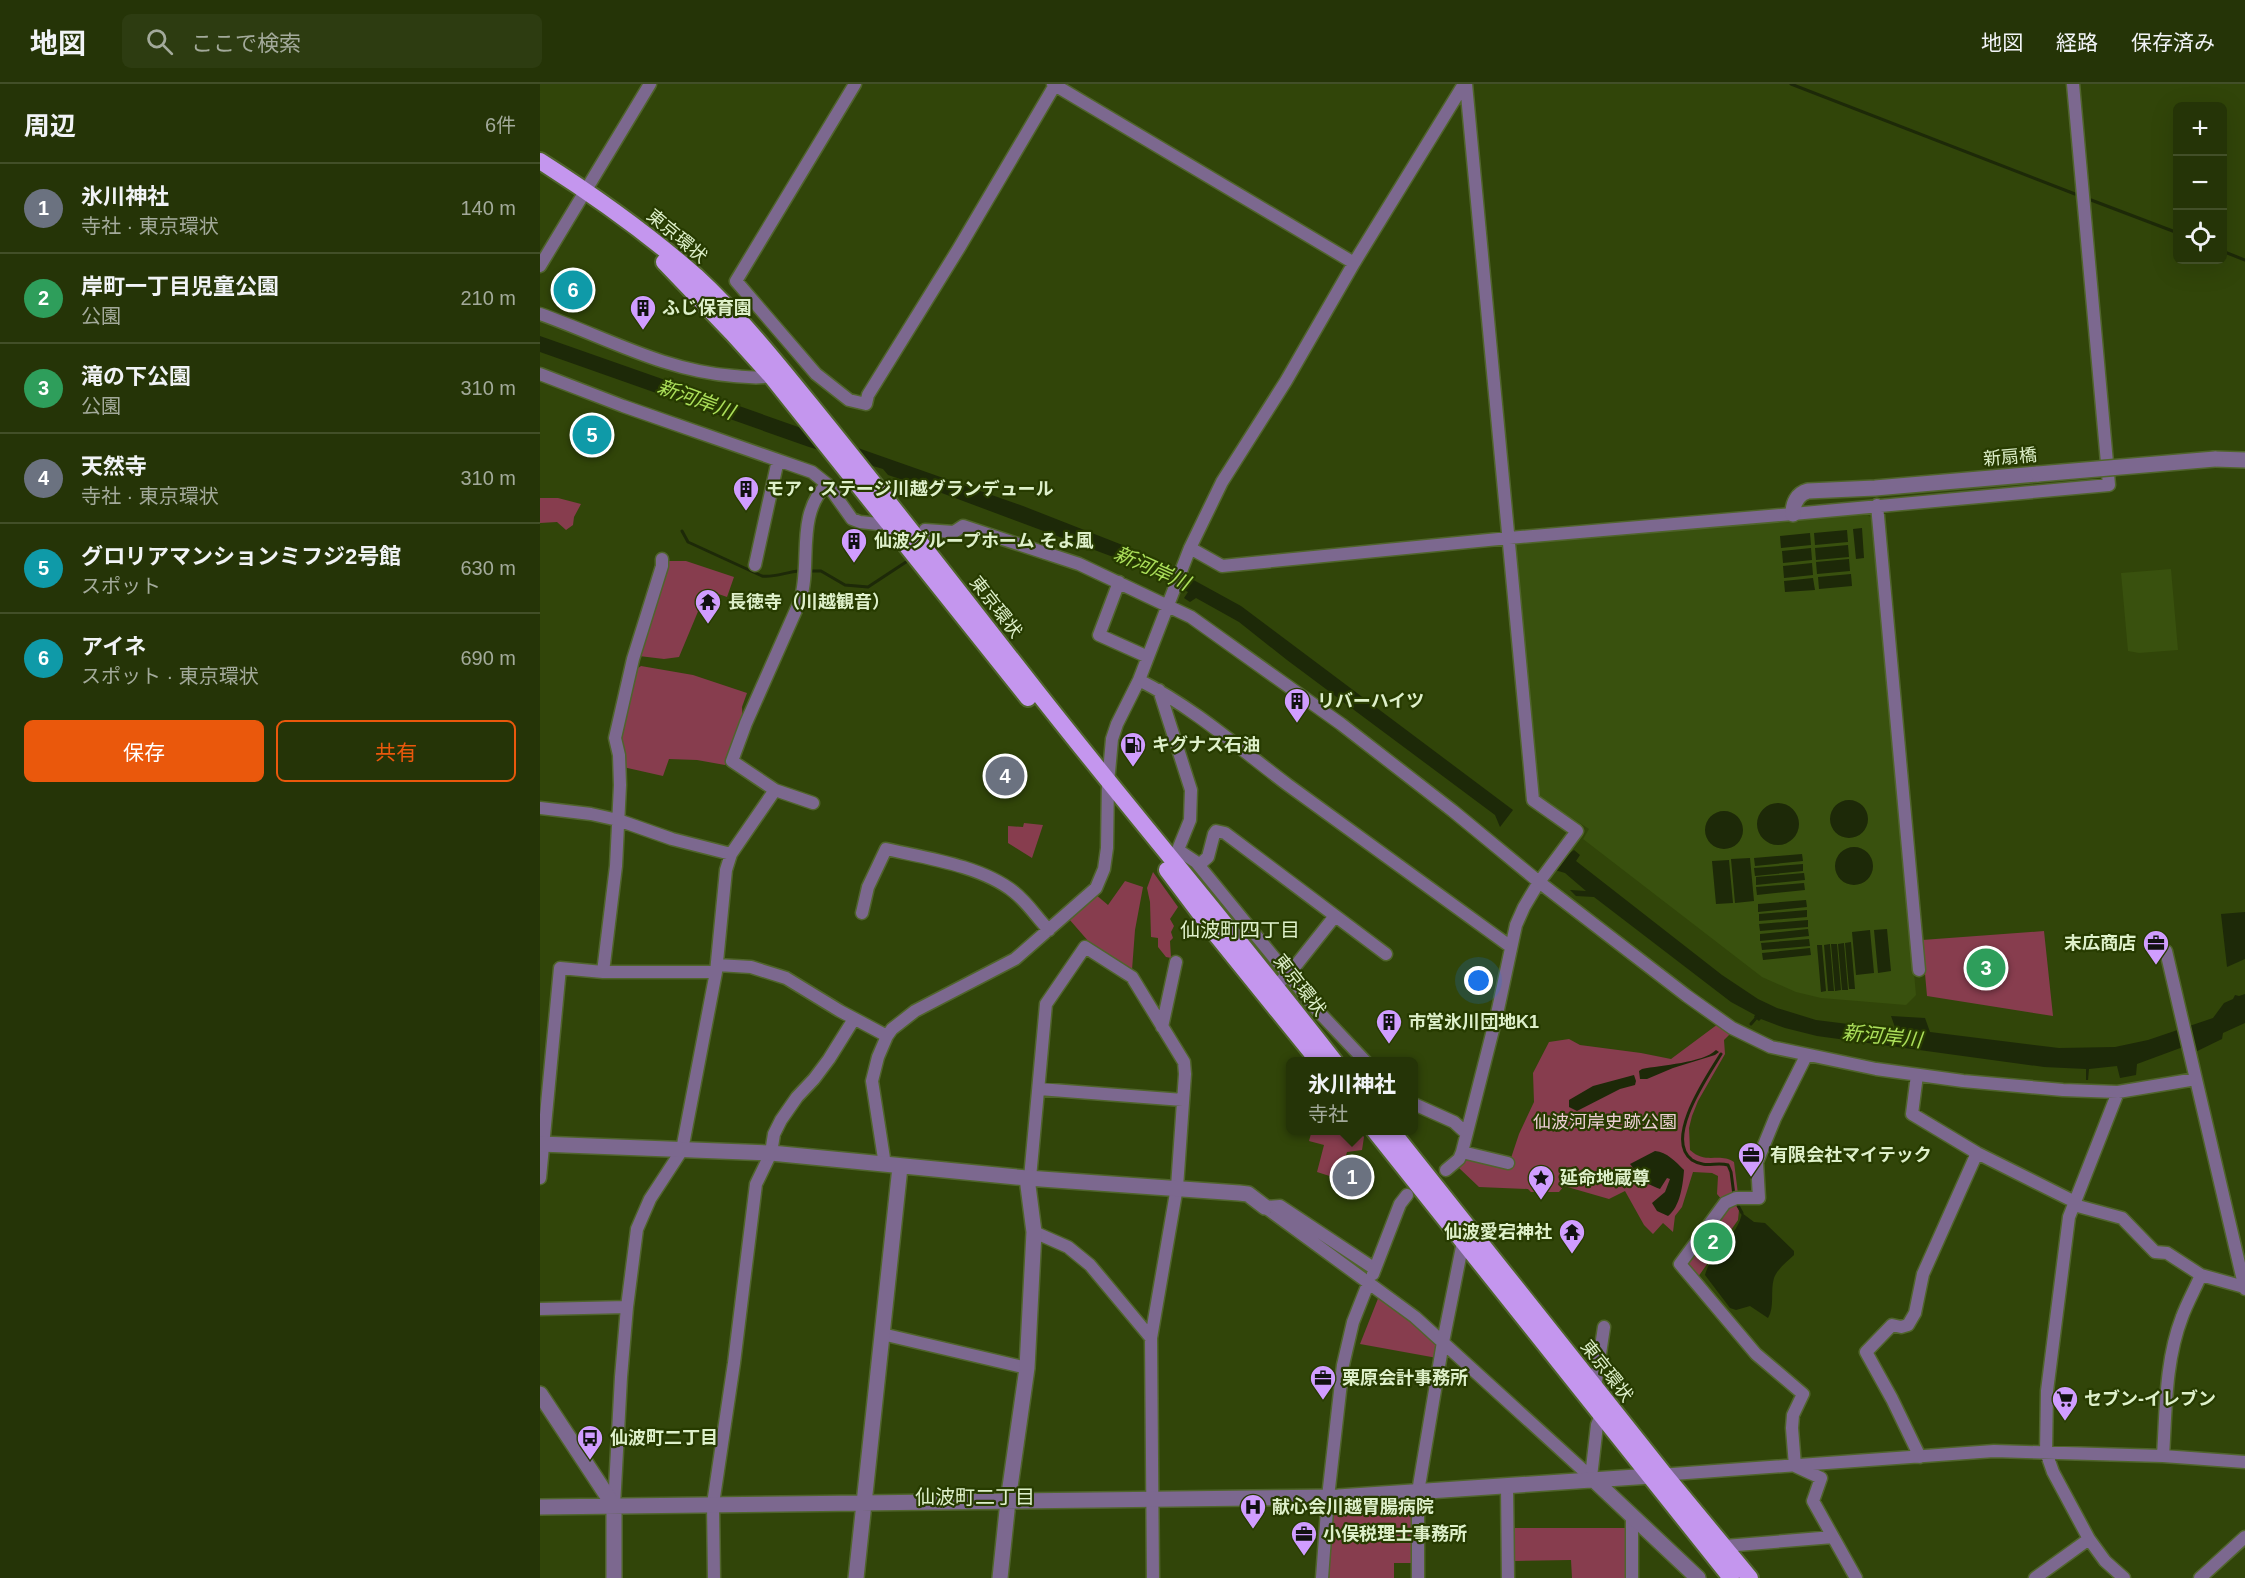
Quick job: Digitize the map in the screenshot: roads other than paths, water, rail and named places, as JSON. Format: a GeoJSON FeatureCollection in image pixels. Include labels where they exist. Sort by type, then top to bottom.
{"type":"FeatureCollection","features":[{"type":"Feature","properties":{"kind":"highway","name":"東京環状"},"geometry":{"type":"LineString","coordinates":[[540,161],[663,262],[771,376],[1052,729],[1108,790],[1176,855],[1331,1057]]}},
{"type":"Feature","properties":{"kind":"highway","name":"東京環状"},"geometry":{"type":"LineString","coordinates":[[540,173],[584,195],[634,225],[698,278],[744,324],[895,510],[1213,931],[1315,1057]]}},
{"type":"Feature","properties":{"kind":"highway","name":"東京環状"},"geometry":{"type":"LineString","coordinates":[[1377,1135],[1601,1415],[1725,1546],[1750,1578]]}},
{"type":"Feature","properties":{"kind":"highway","name":"東京環状"},"geometry":{"type":"LineString","coordinates":[[1394,1135],[1595,1387],[1731,1578]]}},
{"type":"Feature","properties":{"kind":"street"},"geometry":{"type":"LineString","coordinates":[[540,266],[650,84]]}},
{"type":"Feature","properties":{"kind":"street"},"geometry":{"type":"LineString","coordinates":[[855,84],[736,280],[816,374],[849,400],[866,404],[868,395],[1054,85],[1354,263]]}},
{"type":"Feature","properties":{"kind":"street"},"geometry":{"type":"LineString","coordinates":[[856,1578],[882,1334],[893,1166],[872,1081],[878,1057],[892,1029],[915,1011],[1015,959],[1095,888],[1104,869],[1109,822],[1108,790],[1112,739],[1139,680],[1189,551],[1222,482],[1286,381],[1354,263],[1465,84]]}},
{"type":"Feature","properties":{"kind":"street"},"geometry":{"type":"LineString","coordinates":[[1446,1170],[1459,1159],[1462,1152],[1497,1014],[1516,926],[1539,882],[1577,831],[1533,800],[1465,84]]}},
{"type":"Feature","properties":{"kind":"street"},"geometry":{"type":"LineString","coordinates":[[1189,551],[1222,566],[2109,484],[2073,84]]}},
{"type":"Feature","properties":{"kind":"street"},"geometry":{"type":"LineString","coordinates":[[540,314],[677,367],[713,374],[756,378],[771,376]]}},
{"type":"Feature","properties":{"kind":"street"},"geometry":{"type":"LineString","coordinates":[[540,374],[623,406],[812,472],[827,484],[852,519],[878,524]]}},
{"type":"Feature","properties":{"kind":"street"},"geometry":{"type":"LineString","coordinates":[[755,565],[778,460]]}},
{"type":"Feature","properties":{"kind":"street","name":"新扇橋"},"geometry":{"type":"LineString","coordinates":[[1793,514],[1799,496],[1808,491],[1875,488],[2187,461],[2245,460]]}},
{"type":"Feature","properties":{"kind":"street"},"geometry":{"type":"LineString","coordinates":[[813,803],[775,790],[732,761],[800,601],[804,587],[804,550],[810,517],[815,499],[827,484]]}},
{"type":"Feature","properties":{"kind":"street"},"geometry":{"type":"LineString","coordinates":[[1877,505],[1918,970]]}},
{"type":"Feature","properties":{"kind":"street"},"geometry":{"type":"LineString","coordinates":[[925,530],[954,532],[961,525],[1079,564],[1191,617],[1341,724],[1453,811],[1539,882],[1687,996],[1732,1028],[1771,1047],[1806,1056],[1917,1075],[2063,1090],[2118,1092],[2196,1079]]}},
{"type":"Feature","properties":{"kind":"street"},"geometry":{"type":"LineString","coordinates":[[603,972],[616,866],[620,785],[619,755],[615,738],[633,659],[662,566],[662,559]]}},
{"type":"Feature","properties":{"kind":"street"},"geometry":{"type":"LineString","coordinates":[[1119,582],[1099,635],[1148,657]]}},
{"type":"Feature","properties":{"kind":"street"},"geometry":{"type":"LineString","coordinates":[[1139,680],[1159,690],[1208,722],[1289,785],[1511,947]]}},
{"type":"Feature","properties":{"kind":"street"},"geometry":{"type":"LineString","coordinates":[[1159,690],[1191,790],[1190,820],[1176,855],[1199,865],[1324,1018],[1361,1057]]}},
{"type":"Feature","properties":{"kind":"street"},"geometry":{"type":"LineString","coordinates":[[614,1578],[614,1506],[627,1307],[638,1229],[650,1199],[682,1150],[717,968],[726,870],[730,854],[775,790]]}},
{"type":"Feature","properties":{"kind":"street"},"geometry":{"type":"LineString","coordinates":[[540,808],[591,814],[618,820],[672,839],[730,854]]}},
{"type":"Feature","properties":{"kind":"street"},"geometry":{"type":"LineString","coordinates":[[1199,865],[1208,857],[1216,831],[1225,832],[1386,954]]}},
{"type":"Feature","properties":{"kind":"street"},"geometry":{"type":"LineString","coordinates":[[862,913],[868,887],[886,849],[959,865],[985,877],[1013,891],[1049,930]]}},
{"type":"Feature","properties":{"kind":"street"},"geometry":{"type":"LineString","coordinates":[[1276,985],[1289,974],[1335,916]]}},
{"type":"Feature","properties":{"kind":"street"},"geometry":{"type":"LineString","coordinates":[[1000,1578],[1008,1501],[1027,1368],[1034,1232],[1029,1178],[1046,1004],[1085,947],[1132,977],[1184,1062],[1177,1187],[1151,1338],[1153,1578]]}},
{"type":"Feature","properties":{"kind":"street"},"geometry":{"type":"LineString","coordinates":[[1917,1075],[1912,1114],[1977,1153],[2074,1204],[2122,1218],[2155,1252],[2167,1252],[2201,1275],[2245,1288],[2166,951]]}},
{"type":"Feature","properties":{"kind":"street"},"geometry":{"type":"LineString","coordinates":[[1162,1027],[1176,962]]}},
{"type":"Feature","properties":{"kind":"street"},"geometry":{"type":"LineString","coordinates":[[540,1178],[560,968],[603,972],[751,967],[786,978],[887,1036]]}},
{"type":"Feature","properties":{"kind":"street"},"geometry":{"type":"LineString","coordinates":[[714,1578],[713,1504],[734,1363],[756,1184],[771,1153],[774,1134],[781,1120],[829,1059],[854,1019]]}},
{"type":"Feature","properties":{"kind":"street"},"geometry":{"type":"LineString","coordinates":[[1795,1466],[1793,1415],[1803,1394],[1756,1354],[1680,1264],[1725,1203],[1736,1198],[1762,1203],[1757,1162],[1806,1056]]}},
{"type":"Feature","properties":{"kind":"street"},"geometry":{"type":"LineString","coordinates":[[1039,1089],[1183,1100]]}},
{"type":"Feature","properties":{"kind":"street"},"geometry":{"type":"LineString","coordinates":[[2118,1092],[2068,1217],[2047,1391],[2046,1452],[2053,1472],[2089,1539],[2105,1561],[2124,1578]]}},
{"type":"Feature","properties":{"kind":"street"},"geometry":{"type":"LineString","coordinates":[[1418,1106],[1454,1122],[1466,1133]]}},
{"type":"Feature","properties":{"kind":"street"},"geometry":{"type":"LineString","coordinates":[[542,1144],[771,1153],[1029,1178],[1177,1187],[1248,1194],[1394,1300],[1443,1342],[1698,1578]]}},
{"type":"Feature","properties":{"kind":"street"},"geometry":{"type":"LineString","coordinates":[[1462,1152],[1508,1163]]}},
{"type":"Feature","properties":{"kind":"street"},"geometry":{"type":"LineString","coordinates":[[1920,1457],[1866,1352],[1886,1329],[1892,1325],[1901,1327],[1908,1325],[1915,1313],[1923,1274],[1977,1153]]}},
{"type":"Feature","properties":{"kind":"street"},"geometry":{"type":"LineString","coordinates":[[1265,1207],[1280,1206],[1374,1272],[1400,1204],[1407,1195]]}},
{"type":"Feature","properties":{"kind":"street"},"geometry":{"type":"LineString","coordinates":[[1034,1232],[1068,1247],[1090,1265],[1151,1338]]}},
{"type":"Feature","properties":{"kind":"street"},"geometry":{"type":"LineString","coordinates":[[1418,1578],[1418,1492],[1443,1342],[1463,1242]]}},
{"type":"Feature","properties":{"kind":"street"},"geometry":{"type":"LineString","coordinates":[[2163,1456],[2167,1387],[2173,1348],[2182,1317],[2201,1275]]}},
{"type":"Feature","properties":{"kind":"street"},"geometry":{"type":"LineString","coordinates":[[1322,1578],[1328,1497],[1347,1343],[1366,1289]]}},
{"type":"Feature","properties":{"kind":"street"},"geometry":{"type":"LineString","coordinates":[[540,1309],[627,1307]]}},
{"type":"Feature","properties":{"kind":"street"},"geometry":{"type":"LineString","coordinates":[[1595,1387],[1604,1328]]}},
{"type":"Feature","properties":{"kind":"street"},"geometry":{"type":"LineString","coordinates":[[882,1334],[1027,1368]]}},
{"type":"Feature","properties":{"kind":"street"},"geometry":{"type":"LineString","coordinates":[[540,1394],[614,1506]]}},
{"type":"Feature","properties":{"kind":"street"},"geometry":{"type":"LineString","coordinates":[[1592,1479],[1597,1425],[1601,1415]]}},
{"type":"Feature","properties":{"kind":"street"},"geometry":{"type":"LineString","coordinates":[[540,1507],[1328,1497],[1994,1451],[2163,1456],[2245,1462]]}},
{"type":"Feature","properties":{"kind":"street"},"geometry":{"type":"LineString","coordinates":[[1795,1466],[1821,1478],[1813,1501],[1856,1578]]}},
{"type":"Feature","properties":{"kind":"street"},"geometry":{"type":"LineString","coordinates":[[1507,1486],[1508,1578]]}},
{"type":"Feature","properties":{"kind":"street"},"geometry":{"type":"LineString","coordinates":[[1632,1516],[1632,1578]]}},
{"type":"Feature","properties":{"kind":"street"},"geometry":{"type":"LineString","coordinates":[[1725,1546],[1833,1537]]}},
{"type":"Feature","properties":{"kind":"street"},"geometry":{"type":"LineString","coordinates":[[2200,1578],[2245,1538]]}},
{"type":"Feature","properties":{"kind":"street"},"geometry":{"type":"LineString","coordinates":[[2035,1578],[2089,1539]]}},
{"type":"Feature","properties":{"kind":"water","name":"新河岸川"},"geometry":{"type":"Polygon","coordinates":[[[540,336],[1023,506],[1148,555],[1241,606],[1513,810],[1500,827],[1495,815],[1239,622],[1196,598],[1190,602],[1184,598],[1188,592],[1132,564],[888,475],[883,469],[809,447],[540,352],[540,336]]]}},
{"type":"Feature","properties":{"kind":"water"},"geometry":{"type":"Polygon","coordinates":[[[1862,528],[1864,558],[1856,559],[1853,529],[1862,528]]]}},
{"type":"Feature","properties":{"kind":"water"},"geometry":{"type":"Polygon","coordinates":[[[1847,530],[1848,542],[1815,545],[1814,533],[1847,530]]]}},
{"type":"Feature","properties":{"kind":"water"},"geometry":{"type":"Polygon","coordinates":[[[1810,533],[1811,545],[1781,548],[1780,536],[1810,533]]]}},
{"type":"Feature","properties":{"kind":"water"},"geometry":{"type":"Polygon","coordinates":[[[1848,545],[1849,557],[1816,560],[1815,548],[1848,545]]]}},
{"type":"Feature","properties":{"kind":"water"},"geometry":{"type":"Polygon","coordinates":[[[1811,548],[1812,560],[1783,563],[1782,551],[1811,548]]]}},
{"type":"Feature","properties":{"kind":"water"},"geometry":{"type":"Polygon","coordinates":[[[1849,559],[1850,571],[1817,574],[1816,562],[1849,559]]]}},
{"type":"Feature","properties":{"kind":"water"},"geometry":{"type":"Polygon","coordinates":[[[1812,563],[1813,575],[1784,578],[1783,566],[1812,563]]]}},
{"type":"Feature","properties":{"kind":"water"},"geometry":{"type":"Polygon","coordinates":[[[1851,574],[1852,586],[1819,589],[1818,577],[1851,574]]]}},
{"type":"Feature","properties":{"kind":"water"},"geometry":{"type":"Polygon","coordinates":[[[1813,578],[1815,590],[1785,592],[1784,581],[1813,578]]]}},
{"type":"Feature","properties":{"kind":"water"},"geometry":{"type":"Polygon","coordinates":[[[1849,800],[1862,806],[1868,819],[1862,832],[1849,838],[1836,832],[1830,819],[1836,806],[1849,800]]]}},
{"type":"Feature","properties":{"kind":"water"},"geometry":{"type":"Polygon","coordinates":[[[1778,803],[1793,809],[1799,824],[1793,839],[1778,845],[1763,839],[1757,824],[1763,809],[1778,803]]]}},
{"type":"Feature","properties":{"kind":"water"},"geometry":{"type":"Polygon","coordinates":[[[1724,811],[1738,816],[1743,830],[1738,844],[1724,849],[1710,844],[1705,830],[1710,816],[1724,811]]]}},
{"type":"Feature","properties":{"kind":"water"},"geometry":{"type":"Polygon","coordinates":[[[1854,847],[1867,853],[1873,866],[1867,879],[1854,885],[1841,879],[1835,866],[1841,853],[1854,847]]]}},
{"type":"Feature","properties":{"kind":"water","name":"新河岸川"},"geometry":{"type":"Polygon","coordinates":[[[1574,850],[1580,855],[1576,861],[1722,975],[1758,999],[1777,1008],[1816,1020],[1896,1030],[1891,1016],[1925,1018],[1930,1032],[2059,1048],[2115,1047],[2148,1040],[2213,1018],[2224,1003],[2233,999],[2235,995],[2245,994],[2245,1023],[2223,1033],[2222,1039],[2185,1057],[2183,1047],[2137,1064],[2136,1075],[2120,1078],[2117,1066],[2089,1069],[2088,1080],[2086,1080],[2086,1069],[2044,1067],[1817,1036],[1785,1028],[1761,1019],[1759,1021],[1754,1017],[1755,1015],[1731,1002],[1594,897],[1576,896],[1570,890],[1586,891],[1565,873],[1555,870],[1574,850]]]}},
{"type":"Feature","properties":{"kind":"water"},"geometry":{"type":"Polygon","coordinates":[[[1802,854],[1803,861],[1755,866],[1754,858],[1802,854]]]}},
{"type":"Feature","properties":{"kind":"water"},"geometry":{"type":"Polygon","coordinates":[[[1750,858],[1754,901],[1735,903],[1731,859],[1750,858]]]}},
{"type":"Feature","properties":{"kind":"water"},"geometry":{"type":"Polygon","coordinates":[[[1729,860],[1733,903],[1716,904],[1712,861],[1729,860]]]}},
{"type":"Feature","properties":{"kind":"water"},"geometry":{"type":"Polygon","coordinates":[[[1803,864],[1803,871],[1755,876],[1754,868],[1803,864]]]}},
{"type":"Feature","properties":{"kind":"water"},"geometry":{"type":"Polygon","coordinates":[[[1804,873],[1805,880],[1756,885],[1756,877],[1804,873]]]}},
{"type":"Feature","properties":{"kind":"water"},"geometry":{"type":"Polygon","coordinates":[[[1804,883],[1805,890],[1757,895],[1756,887],[1804,883]]]}},
{"type":"Feature","properties":{"kind":"water"},"geometry":{"type":"Polygon","coordinates":[[[1806,900],[1807,907],[1758,912],[1758,904],[1806,900]]]}},
{"type":"Feature","properties":{"kind":"water"},"geometry":{"type":"Polygon","coordinates":[[[1807,910],[1807,917],[1759,921],[1759,914],[1807,910]]]}},
{"type":"Feature","properties":{"kind":"water"},"geometry":{"type":"Polygon","coordinates":[[[2245,912],[2245,959],[2227,967],[2221,914],[2245,912]]]}},
{"type":"Feature","properties":{"kind":"water"},"geometry":{"type":"Polygon","coordinates":[[[1808,920],[1808,927],[1760,931],[1759,924],[1808,920]]]}},
{"type":"Feature","properties":{"kind":"water"},"geometry":{"type":"Polygon","coordinates":[[[1808,929],[1809,936],[1760,941],[1760,934],[1808,929]]]}},
{"type":"Feature","properties":{"kind":"water"},"geometry":{"type":"Polygon","coordinates":[[[1887,929],[1891,971],[1878,973],[1874,930],[1887,929]]]}},
{"type":"Feature","properties":{"kind":"water"},"geometry":{"type":"Polygon","coordinates":[[[1870,930],[1874,973],[1856,975],[1852,932],[1870,930]]]}},
{"type":"Feature","properties":{"kind":"water"},"geometry":{"type":"Polygon","coordinates":[[[1809,939],[1810,946],[1762,950],[1761,943],[1809,939]]]}},
{"type":"Feature","properties":{"kind":"water"},"geometry":{"type":"Polygon","coordinates":[[[1851,942],[1855,989],[1849,989],[1845,943],[1851,942]]]}},
{"type":"Feature","properties":{"kind":"water"},"geometry":{"type":"Polygon","coordinates":[[[1844,943],[1848,990],[1842,990],[1838,944],[1844,943]]]}},
{"type":"Feature","properties":{"kind":"water"},"geometry":{"type":"Polygon","coordinates":[[[1830,944],[1834,991],[1828,991],[1824,945],[1830,944]]]}},
{"type":"Feature","properties":{"kind":"water"},"geometry":{"type":"Polygon","coordinates":[[[1831,944],[1837,944],[1841,990],[1835,991],[1831,944]]]}},
{"type":"Feature","properties":{"kind":"water"},"geometry":{"type":"Polygon","coordinates":[[[1817,945],[1822,945],[1826,991],[1821,992],[1817,945]]]}},
{"type":"Feature","properties":{"kind":"water"},"geometry":{"type":"Polygon","coordinates":[[[1810,948],[1811,955],[1763,960],[1762,953],[1810,948]]]}},
{"type":"Feature","properties":{"kind":"water"},"geometry":{"type":"Polygon","coordinates":[[[1716,1050],[1719,1052],[1715,1055],[1647,1079],[1640,1079],[1639,1071],[1642,1069],[1692,1061],[1716,1050]]]}},
{"type":"Feature","properties":{"kind":"water"},"geometry":{"type":"Polygon","coordinates":[[[1634,1075],[1635,1085],[1620,1089],[1577,1111],[1569,1107],[1569,1100],[1593,1086],[1634,1075]]]}},
{"type":"Feature","properties":{"kind":"water"},"geometry":{"type":"Polygon","coordinates":[[[1655,1151],[1667,1155],[1684,1170],[1678,1201],[1668,1216],[1657,1211],[1652,1203],[1665,1192],[1670,1179],[1667,1178],[1660,1189],[1645,1182],[1630,1164],[1655,1151]]]}},
{"type":"Feature","properties":{"kind":"water"},"geometry":{"type":"Polygon","coordinates":[[[1742,1213],[1754,1222],[1765,1223],[1794,1251],[1794,1255],[1780,1268],[1774,1278],[1768,1318],[1750,1306],[1736,1310],[1730,1308],[1705,1275],[1713,1259],[1740,1221],[1742,1213]]]}},
{"type":"Feature","properties":{"kind":"waterway"},"geometry":{"type":"LineString","coordinates":[[1791,84],[2075,194]]}},
{"type":"Feature","properties":{"kind":"waterway"},"geometry":{"type":"LineString","coordinates":[[2091,200],[2173,231]]}},
{"type":"Feature","properties":{"kind":"waterway"},"geometry":{"type":"LineString","coordinates":[[2227,253],[2245,260]]}},
{"type":"Feature","properties":{"kind":"waterway"},"geometry":{"type":"LineString","coordinates":[[682,531],[688,542],[762,576],[799,571]]}},
{"type":"Feature","properties":{"kind":"waterway"},"geometry":{"type":"LineString","coordinates":[[808,571],[821,571],[845,585],[868,587],[906,562]]}},
{"type":"Feature","properties":{"kind":"waterway"},"geometry":{"type":"LineString","coordinates":[[1751,1024],[1757,1017]]}},
{"type":"Feature","properties":{"kind":"waterway"},"geometry":{"type":"LineString","coordinates":[[1721,1054],[1691,1107],[1685,1123],[1684,1150],[1697,1163],[1728,1165],[1734,1195]]}},
{"type":"Feature","properties":{"kind":"waterway"},"geometry":{"type":"LineString","coordinates":[[1736,1202],[1742,1213]]}},
{"type":"Feature","properties":{"kind":"place","name":"アイネ"},"geometry":{"type":"Point","coordinates":[573,290]}},
{"type":"Feature","properties":{"kind":"place","name":"ふじ保育園"},"geometry":{"type":"Point","coordinates":[643,331]}},
{"type":"Feature","properties":{"kind":"place","name":"グロリアマンションミフジ2号館"},"geometry":{"type":"Point","coordinates":[592,435]}},
{"type":"Feature","properties":{"kind":"place","name":"モア・ステージ川越グランデュール"},"geometry":{"type":"Point","coordinates":[746,512]}},
{"type":"Feature","properties":{"kind":"place","name":"仙波グループホーム そよ風"},"geometry":{"type":"Point","coordinates":[854,564]}},
{"type":"Feature","properties":{"kind":"place","name":"長徳寺（川越観音）"},"geometry":{"type":"Point","coordinates":[708,625]}},
{"type":"Feature","properties":{"kind":"place","name":"リバーハイツ"},"geometry":{"type":"Point","coordinates":[1297,724]}},
{"type":"Feature","properties":{"kind":"place","name":"キグナス石油"},"geometry":{"type":"Point","coordinates":[1133,768]}},
{"type":"Feature","properties":{"kind":"place","name":"天然寺"},"geometry":{"type":"Point","coordinates":[1005,776]}},
{"type":"Feature","properties":{"kind":"place","name":"末広商店"},"geometry":{"type":"Point","coordinates":[2156,966]}},
{"type":"Feature","properties":{"kind":"place","name":"滝の下公園"},"geometry":{"type":"Point","coordinates":[1986,968]}},
{"type":"Feature","properties":{"kind":"place","name":"市営氷川団地K1"},"geometry":{"type":"Point","coordinates":[1389,1045]}},
{"type":"Feature","properties":{"kind":"place","name":"氷川神社"},"geometry":{"type":"Point","coordinates":[1352,1177]}},
{"type":"Feature","properties":{"kind":"place","name":"有限会社マイテック"},"geometry":{"type":"Point","coordinates":[1751,1178]}},
{"type":"Feature","properties":{"kind":"place","name":"延命地蔵尊"},"geometry":{"type":"Point","coordinates":[1541,1201]}},
{"type":"Feature","properties":{"kind":"place","name":"岸町一丁目児童公園"},"geometry":{"type":"Point","coordinates":[1713,1242]}},
{"type":"Feature","properties":{"kind":"place","name":"仙波愛宕神社"},"geometry":{"type":"Point","coordinates":[1572,1255]}},
{"type":"Feature","properties":{"kind":"place","name":"栗原会計事務所"},"geometry":{"type":"Point","coordinates":[1323,1401]}},
{"type":"Feature","properties":{"kind":"place","name":"セブン-イレブン"},"geometry":{"type":"Point","coordinates":[2065,1422]}},
{"type":"Feature","properties":{"kind":"place","name":"仙波町二丁目"},"geometry":{"type":"Point","coordinates":[590,1461]}},
{"type":"Feature","properties":{"kind":"place","name":"献心会川越胃腸病院"},"geometry":{"type":"Point","coordinates":[1253,1530]}},
{"type":"Feature","properties":{"kind":"place","name":"小俣税理士事務所"},"geometry":{"type":"Point","coordinates":[1304,1557]}},
{"type":"Feature","properties":{"kind":"district","name":"仙波町四丁目"},"geometry":{"type":"Point","coordinates":[1240,930]}},
{"type":"Feature","properties":{"kind":"district","name":"仙波町二丁目"},"geometry":{"type":"Point","coordinates":[975,1497]}},
{"type":"Feature","properties":{"kind":"park label","name":"仙波河岸史跡公園"},"geometry":{"type":"Point","coordinates":[1605,1122]}}]}
